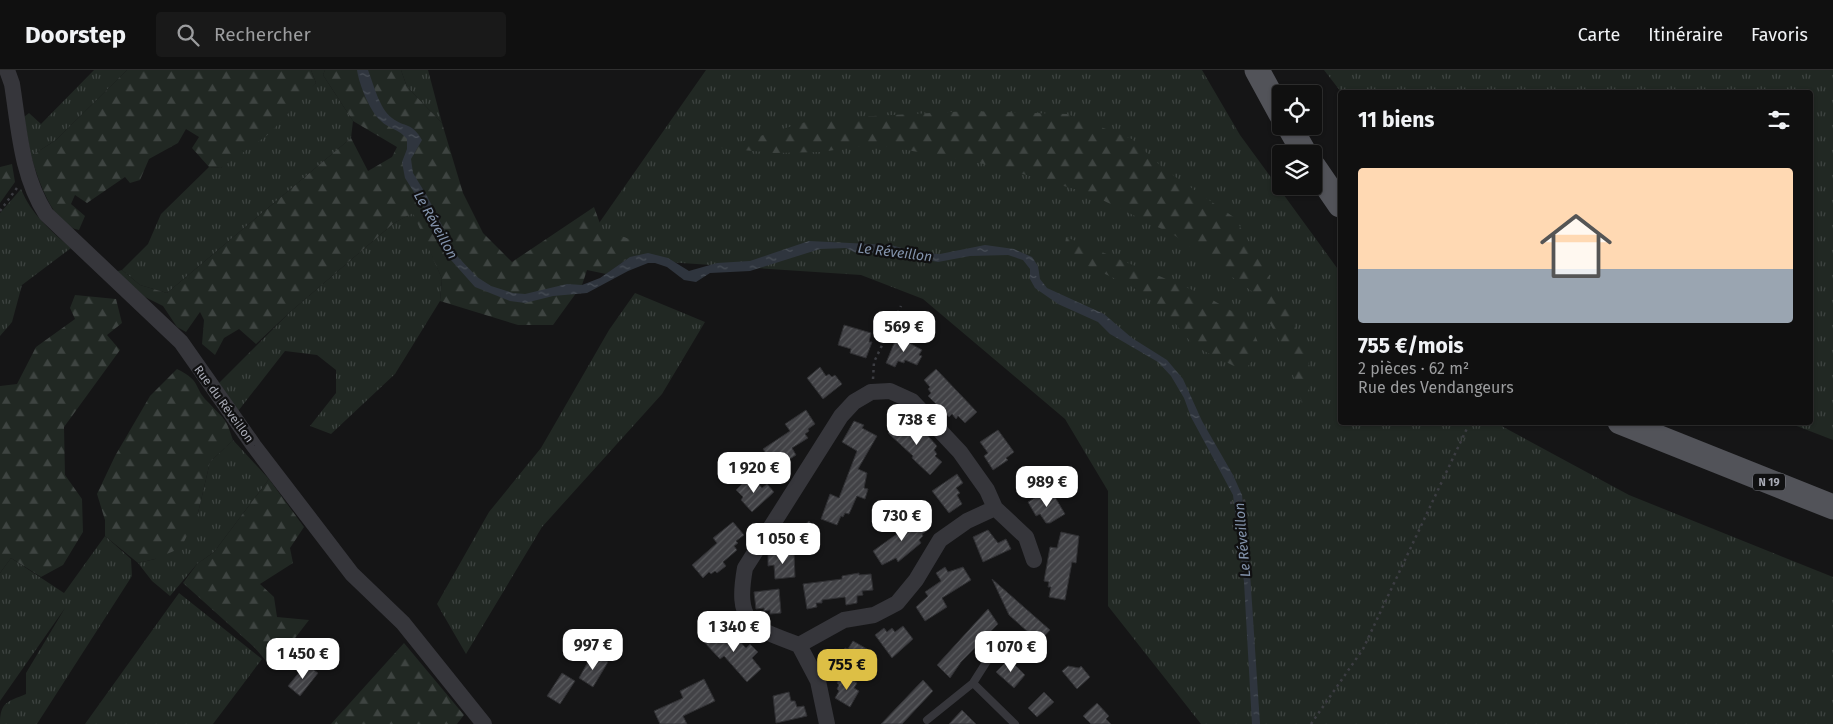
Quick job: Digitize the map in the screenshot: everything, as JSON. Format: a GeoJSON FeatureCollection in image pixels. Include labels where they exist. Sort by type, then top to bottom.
{"type":"FeatureCollection","features":[{"type":"Feature","properties":{"kind":"main road"},"geometry":{"type":"LineString","coordinates":[[1258,70],[1272,97]]}},
{"type":"Feature","properties":{"kind":"main road"},"geometry":{"type":"LineString","coordinates":[[1322,179],[1338,202]]}},
{"type":"Feature","properties":{"kind":"main road","name":"N 19"},"geometry":{"type":"LineString","coordinates":[[1628,425],[1833,507]]}},
{"type":"Feature","properties":{"kind":"street","name":"Rue du Réveillon"},"geometry":{"type":"LineString","coordinates":[[7,70],[12,84],[30,182],[40,204],[52,221],[80,245],[181,342],[254,446],[352,574],[403,623],[484,724]]}},
{"type":"Feature","properties":{"kind":"street"},"geometry":{"type":"LineString","coordinates":[[827,724],[818,681],[799,645],[758,630],[746,615],[741,593],[745,568],[841,416],[854,402],[871,392],[890,391],[912,401],[960,452],[987,490],[994,508],[1026,537],[1034,560]]}},
{"type":"Feature","properties":{"kind":"street"},"geometry":{"type":"LineString","coordinates":[[799,645],[844,620],[874,615],[897,603],[916,580],[940,540],[968,521],[994,508]]}},
{"type":"Feature","properties":{"kind":"lane"},"geometry":{"type":"LineString","coordinates":[[928,720],[973,683],[1003,636]]}},
{"type":"Feature","properties":{"kind":"lane"},"geometry":{"type":"LineString","coordinates":[[973,683],[1015,724]]}},
{"type":"Feature","properties":{"kind":"path"},"geometry":{"type":"LineString","coordinates":[[0,211],[17,188],[30,182]]}},
{"type":"Feature","properties":{"kind":"path"},"geometry":{"type":"LineString","coordinates":[[871,392],[874,362],[901,306]]}},
{"type":"Feature","properties":{"kind":"path"},"geometry":{"type":"LineString","coordinates":[[1311,724],[1363,649],[1469,425]]}},
{"type":"Feature","properties":{"kind":"path"},"geometry":{"type":"LineString","coordinates":[[1230,503],[1248,500]]}},
{"type":"Feature","properties":{"kind":"green space"},"geometry":{"type":"Polygon","coordinates":[[[94,70],[127,70],[56,140],[31,156],[24,117],[29,113],[41,124],[94,70]]]}},
{"type":"Feature","properties":{"kind":"green space"},"geometry":{"type":"Polygon","coordinates":[[[127,70],[311,70],[316,83],[269,134],[221,168],[209,167],[192,148],[199,137],[186,129],[178,143],[149,159],[140,180],[130,183],[125,177],[87,203],[75,195],[71,204],[85,216],[79,230],[70,227],[54,211],[42,188],[31,156],[56,140],[127,70]]]}},
{"type":"Feature","properties":{"kind":"green space"},"geometry":{"type":"Polygon","coordinates":[[[311,70],[325,70],[323,75],[353,121],[351,138],[167,293],[140,285],[122,270],[148,244],[161,214],[209,167],[221,168],[316,83],[311,70]]]}},
{"type":"Feature","properties":{"kind":"green space"},"geometry":{"type":"Polygon","coordinates":[[[325,70],[401,70],[407,87],[442,123],[463,193],[483,233],[512,262],[594,207],[602,229],[632,240],[630,257],[606,274],[587,270],[582,285],[553,325],[518,325],[440,301],[442,279],[413,213],[394,223],[289,313],[256,344],[239,329],[224,338],[215,355],[202,344],[204,320],[200,312],[186,332],[177,327],[163,306],[145,297],[115,272],[122,270],[140,285],[167,293],[351,138],[368,171],[392,157],[397,147],[353,121],[323,75],[325,70]]]}},
{"type":"Feature","properties":{"kind":"green space"},"geometry":{"type":"Polygon","coordinates":[[[401,70],[428,70],[442,123],[407,87],[401,70]]]}},
{"type":"Feature","properties":{"kind":"green space"},"geometry":{"type":"Polygon","coordinates":[[[706,70],[1202,70],[1240,135],[1272,179],[1272,195],[1284,195],[1338,269],[1338,425],[1500,425],[1629,495],[1833,577],[1833,724],[1201,724],[1108,606],[1108,491],[1065,419],[923,299],[861,275],[576,256],[706,70]]]}},
{"type":"Feature","properties":{"kind":"green space"},"geometry":{"type":"Polygon","coordinates":[[[1324,70],[1833,70],[1833,440],[1794,425],[1813,425],[1813,90],[1339,90],[1324,70]]]}},
{"type":"Feature","properties":{"kind":"green space"},"geometry":{"type":"Polygon","coordinates":[[[970,111],[1067,114],[1132,139],[1164,169],[1235,218],[1292,317],[1314,379],[1302,403],[1286,353],[1253,292],[1174,235],[1088,193],[995,166],[874,144],[821,152],[774,153],[721,148],[815,119],[970,111]]]}},
{"type":"Feature","properties":{"kind":"green space"},"geometry":{"type":"Polygon","coordinates":[[[12,164],[15,182],[0,203],[0,167],[12,164]]]}},
{"type":"Feature","properties":{"kind":"green space"},"geometry":{"type":"Polygon","coordinates":[[[21,189],[36,214],[71,248],[22,285],[12,322],[0,336],[0,213],[21,189]]]}},
{"type":"Feature","properties":{"kind":"green space"},"geometry":{"type":"Polygon","coordinates":[[[414,212],[442,279],[440,301],[395,374],[331,434],[310,426],[336,393],[336,370],[317,355],[285,351],[235,415],[216,386],[289,313],[394,223],[414,212]]]}},
{"type":"Feature","properties":{"kind":"green space"},"geometry":{"type":"Polygon","coordinates":[[[1066,237],[1202,294],[1249,321],[1261,350],[1244,371],[1194,346],[1165,311],[1131,286],[1064,255],[1066,237]]]}},
{"type":"Feature","properties":{"kind":"green space"},"geometry":{"type":"Polygon","coordinates":[[[635,293],[705,322],[662,394],[542,527],[466,654],[437,604],[489,512],[541,448],[609,330],[635,293]]]}},
{"type":"Feature","properties":{"kind":"green space"},"geometry":{"type":"Polygon","coordinates":[[[75,295],[116,299],[122,323],[107,335],[120,350],[64,427],[65,475],[82,499],[83,532],[63,565],[41,577],[11,558],[0,573],[0,386],[17,384],[36,347],[75,319],[70,308],[75,295]]]}},
{"type":"Feature","properties":{"kind":"green space"},"geometry":{"type":"Polygon","coordinates":[[[177,369],[191,377],[203,397],[221,415],[228,426],[233,440],[210,462],[198,513],[181,548],[155,559],[138,563],[105,536],[105,520],[97,494],[115,456],[150,396],[177,369]]]}},
{"type":"Feature","properties":{"kind":"green space"},"geometry":{"type":"Polygon","coordinates":[[[233,440],[269,479],[214,552],[197,564],[170,596],[152,581],[138,563],[155,559],[198,513],[210,462],[233,440]]]}},
{"type":"Feature","properties":{"kind":"green space"},"geometry":{"type":"Polygon","coordinates":[[[269,479],[304,527],[290,548],[293,563],[260,584],[274,597],[277,617],[309,620],[272,668],[255,648],[183,583],[197,564],[214,552],[269,479]]]}},
{"type":"Feature","properties":{"kind":"green space"},"geometry":{"type":"Polygon","coordinates":[[[105,536],[131,559],[132,576],[37,724],[0,724],[3,707],[14,699],[26,694],[26,673],[65,608],[0,701],[0,573],[11,558],[64,593],[105,536]]]}},
{"type":"Feature","properties":{"kind":"green space"},"geometry":{"type":"Polygon","coordinates":[[[179,593],[262,659],[213,724],[85,724],[179,593]]]}},
{"type":"Feature","properties":{"kind":"green space"},"geometry":{"type":"Polygon","coordinates":[[[404,643],[464,715],[457,724],[331,724],[404,643]]]}},
{"type":"Feature","properties":{"kind":"water","name":"Le Réveillon"},"geometry":{"type":"Polygon","coordinates":[[[357,70],[368,70],[377,96],[387,114],[415,130],[422,140],[411,159],[413,173],[458,257],[477,277],[491,286],[513,293],[525,294],[567,284],[582,285],[600,278],[630,257],[648,253],[668,258],[689,271],[717,263],[750,261],[809,241],[891,245],[919,253],[940,254],[985,245],[1014,249],[1032,257],[1038,266],[1040,279],[1047,288],[1104,314],[1132,338],[1167,360],[1183,379],[1202,421],[1233,475],[1242,495],[1249,558],[1260,724],[1252,724],[1244,582],[1233,495],[1191,417],[1184,398],[1171,376],[1158,362],[1110,334],[1098,322],[1058,304],[1035,288],[1030,279],[1030,269],[1023,260],[1008,255],[970,256],[938,262],[888,253],[856,253],[846,248],[820,249],[750,271],[710,273],[696,282],[684,280],[667,267],[648,263],[628,271],[587,293],[553,296],[525,303],[510,301],[475,287],[451,260],[424,208],[405,178],[402,162],[407,149],[407,139],[401,133],[384,124],[377,117],[360,83],[357,70]]]}},
{"type":"Feature","properties":{"kind":"building"},"geometry":{"type":"Polygon","coordinates":[[[844,325],[871,333],[869,342],[872,342],[866,358],[850,353],[851,349],[838,345],[844,325]]]}},
{"type":"Feature","properties":{"kind":"building"},"geometry":{"type":"Polygon","coordinates":[[[897,336],[922,350],[919,355],[922,356],[917,365],[905,360],[904,363],[898,361],[895,367],[886,363],[897,336]]]}},
{"type":"Feature","properties":{"kind":"building"},"geometry":{"type":"Polygon","coordinates":[[[820,367],[826,376],[829,374],[832,377],[835,375],[842,384],[823,399],[807,378],[820,367]]]}},
{"type":"Feature","properties":{"kind":"building"},"geometry":{"type":"Polygon","coordinates":[[[936,369],[977,412],[965,423],[958,416],[956,419],[952,414],[949,417],[928,396],[931,393],[928,389],[930,387],[924,380],[936,369]]]}},
{"type":"Feature","properties":{"kind":"building"},"geometry":{"type":"Polygon","coordinates":[[[806,410],[815,424],[805,434],[808,438],[792,448],[796,455],[787,461],[785,458],[772,462],[763,449],[790,431],[785,424],[806,410]]]}},
{"type":"Feature","properties":{"kind":"building"},"geometry":{"type":"Polygon","coordinates":[[[854,421],[864,425],[862,428],[877,436],[858,469],[867,473],[864,488],[868,489],[865,499],[857,496],[849,514],[845,513],[843,517],[841,516],[837,525],[821,519],[830,494],[839,498],[857,451],[842,442],[854,421]]]}},
{"type":"Feature","properties":{"kind":"building"},"geometry":{"type":"Polygon","coordinates":[[[900,421],[907,427],[909,425],[913,428],[917,424],[937,446],[934,450],[937,454],[935,456],[942,462],[930,475],[888,433],[900,421]]]}},
{"type":"Feature","properties":{"kind":"building"},"geometry":{"type":"Polygon","coordinates":[[[998,430],[1014,452],[1006,458],[1008,460],[993,470],[984,456],[988,453],[980,442],[998,430]]]}},
{"type":"Feature","properties":{"kind":"building"},"geometry":{"type":"Polygon","coordinates":[[[957,474],[963,483],[956,488],[960,493],[957,495],[962,504],[949,513],[932,491],[957,474]]]}},
{"type":"Feature","properties":{"kind":"building"},"geometry":{"type":"Polygon","coordinates":[[[748,478],[755,486],[758,483],[762,488],[767,484],[774,492],[752,512],[741,500],[743,497],[736,490],[748,478]]]}},
{"type":"Feature","properties":{"kind":"building"},"geometry":{"type":"Polygon","coordinates":[[[1052,492],[1065,514],[1050,523],[1046,523],[1040,514],[1036,516],[1028,502],[1043,493],[1045,496],[1052,492]]]}},
{"type":"Feature","properties":{"kind":"building"},"geometry":{"type":"Polygon","coordinates":[[[919,515],[928,530],[922,534],[923,536],[919,540],[921,543],[898,562],[896,558],[882,565],[873,551],[904,529],[903,526],[919,515]]]}},
{"type":"Feature","properties":{"kind":"building"},"geometry":{"type":"Polygon","coordinates":[[[809,521],[820,535],[799,551],[783,532],[793,525],[795,528],[799,525],[801,528],[809,521]]]}},
{"type":"Feature","properties":{"kind":"building"},"geometry":{"type":"Polygon","coordinates":[[[733,522],[744,535],[736,541],[738,543],[734,546],[737,550],[723,562],[726,566],[717,573],[715,571],[711,574],[709,572],[703,578],[692,565],[717,543],[713,538],[733,522]]]}},
{"type":"Feature","properties":{"kind":"building"},"geometry":{"type":"Polygon","coordinates":[[[988,530],[998,543],[1006,539],[1011,549],[983,562],[973,537],[988,530]]]}},
{"type":"Feature","properties":{"kind":"building"},"geometry":{"type":"Polygon","coordinates":[[[1061,532],[1079,536],[1076,563],[1072,562],[1065,600],[1049,597],[1051,587],[1048,587],[1049,582],[1044,581],[1050,547],[1057,548],[1061,532]]]}},
{"type":"Feature","properties":{"kind":"building"},"geometry":{"type":"Polygon","coordinates":[[[794,553],[795,577],[775,579],[774,565],[768,566],[768,555],[794,553]]]}},
{"type":"Feature","properties":{"kind":"building"},"geometry":{"type":"Polygon","coordinates":[[[945,567],[948,572],[963,567],[971,580],[942,598],[947,607],[925,621],[916,607],[928,596],[925,592],[941,581],[936,573],[945,567]]]}},
{"type":"Feature","properties":{"kind":"building"},"geometry":{"type":"Polygon","coordinates":[[[859,573],[859,575],[871,574],[873,590],[862,591],[863,595],[857,596],[857,603],[846,605],[845,597],[822,600],[822,603],[816,603],[817,607],[807,609],[803,584],[842,579],[842,576],[859,573]]]}},
{"type":"Feature","properties":{"kind":"building"},"geometry":{"type":"Polygon","coordinates":[[[992,579],[1050,630],[1039,642],[1009,615],[992,579]]]}},
{"type":"Feature","properties":{"kind":"building"},"geometry":{"type":"Polygon","coordinates":[[[779,589],[781,613],[770,614],[770,610],[764,611],[764,608],[756,609],[754,592],[779,589]]]}},
{"type":"Feature","properties":{"kind":"building"},"geometry":{"type":"Polygon","coordinates":[[[988,609],[998,624],[961,662],[950,678],[937,665],[988,609]]]}},
{"type":"Feature","properties":{"kind":"building"},"geometry":{"type":"Polygon","coordinates":[[[903,626],[913,639],[892,658],[875,635],[884,628],[887,632],[892,628],[895,632],[903,626]]]}},
{"type":"Feature","properties":{"kind":"building"},"geometry":{"type":"Polygon","coordinates":[[[716,629],[722,636],[724,633],[727,637],[732,633],[746,648],[750,644],[758,652],[752,658],[761,669],[747,682],[724,656],[720,659],[703,641],[716,629]]]}},
{"type":"Feature","properties":{"kind":"building"},"geometry":{"type":"Polygon","coordinates":[[[853,641],[867,649],[854,672],[833,659],[839,649],[843,652],[845,648],[848,649],[853,641]]]}},
{"type":"Feature","properties":{"kind":"building"},"geometry":{"type":"Polygon","coordinates":[[[598,655],[608,662],[593,687],[579,678],[589,660],[594,662],[598,655]]]}},
{"type":"Feature","properties":{"kind":"building"},"geometry":{"type":"Polygon","coordinates":[[[1009,659],[1025,675],[1014,688],[996,672],[1009,659]]]}},
{"type":"Feature","properties":{"kind":"building"},"geometry":{"type":"Polygon","coordinates":[[[306,664],[318,673],[300,696],[288,686],[306,664]]]}},
{"type":"Feature","properties":{"kind":"building"},"geometry":{"type":"Polygon","coordinates":[[[1068,666],[1079,668],[1081,666],[1090,677],[1077,689],[1062,671],[1068,666]]]}},
{"type":"Feature","properties":{"kind":"building"},"geometry":{"type":"Polygon","coordinates":[[[562,673],[575,681],[560,704],[547,696],[562,673]]]}},
{"type":"Feature","properties":{"kind":"building"},"geometry":{"type":"Polygon","coordinates":[[[842,674],[857,683],[854,688],[859,691],[850,707],[835,698],[839,691],[837,683],[842,674]]]}},
{"type":"Feature","properties":{"kind":"building"},"geometry":{"type":"Polygon","coordinates":[[[704,679],[715,701],[683,716],[687,724],[660,724],[654,711],[683,698],[680,691],[704,679]]]}},
{"type":"Feature","properties":{"kind":"building"},"geometry":{"type":"Polygon","coordinates":[[[923,680],[933,691],[902,724],[881,724],[923,680]]]}},
{"type":"Feature","properties":{"kind":"building"},"geometry":{"type":"Polygon","coordinates":[[[789,692],[791,701],[795,701],[797,707],[804,706],[807,716],[776,723],[773,696],[789,692]]]}},
{"type":"Feature","properties":{"kind":"building"},"geometry":{"type":"Polygon","coordinates":[[[1044,692],[1054,702],[1037,717],[1028,708],[1044,692]]]}},
{"type":"Feature","properties":{"kind":"building"},"geometry":{"type":"Polygon","coordinates":[[[1097,703],[1109,716],[1106,719],[1111,724],[1091,724],[1083,716],[1097,703]]]}},
{"type":"Feature","properties":{"kind":"building"},"geometry":{"type":"Polygon","coordinates":[[[962,710],[976,724],[949,724],[962,710]]]}}]}
